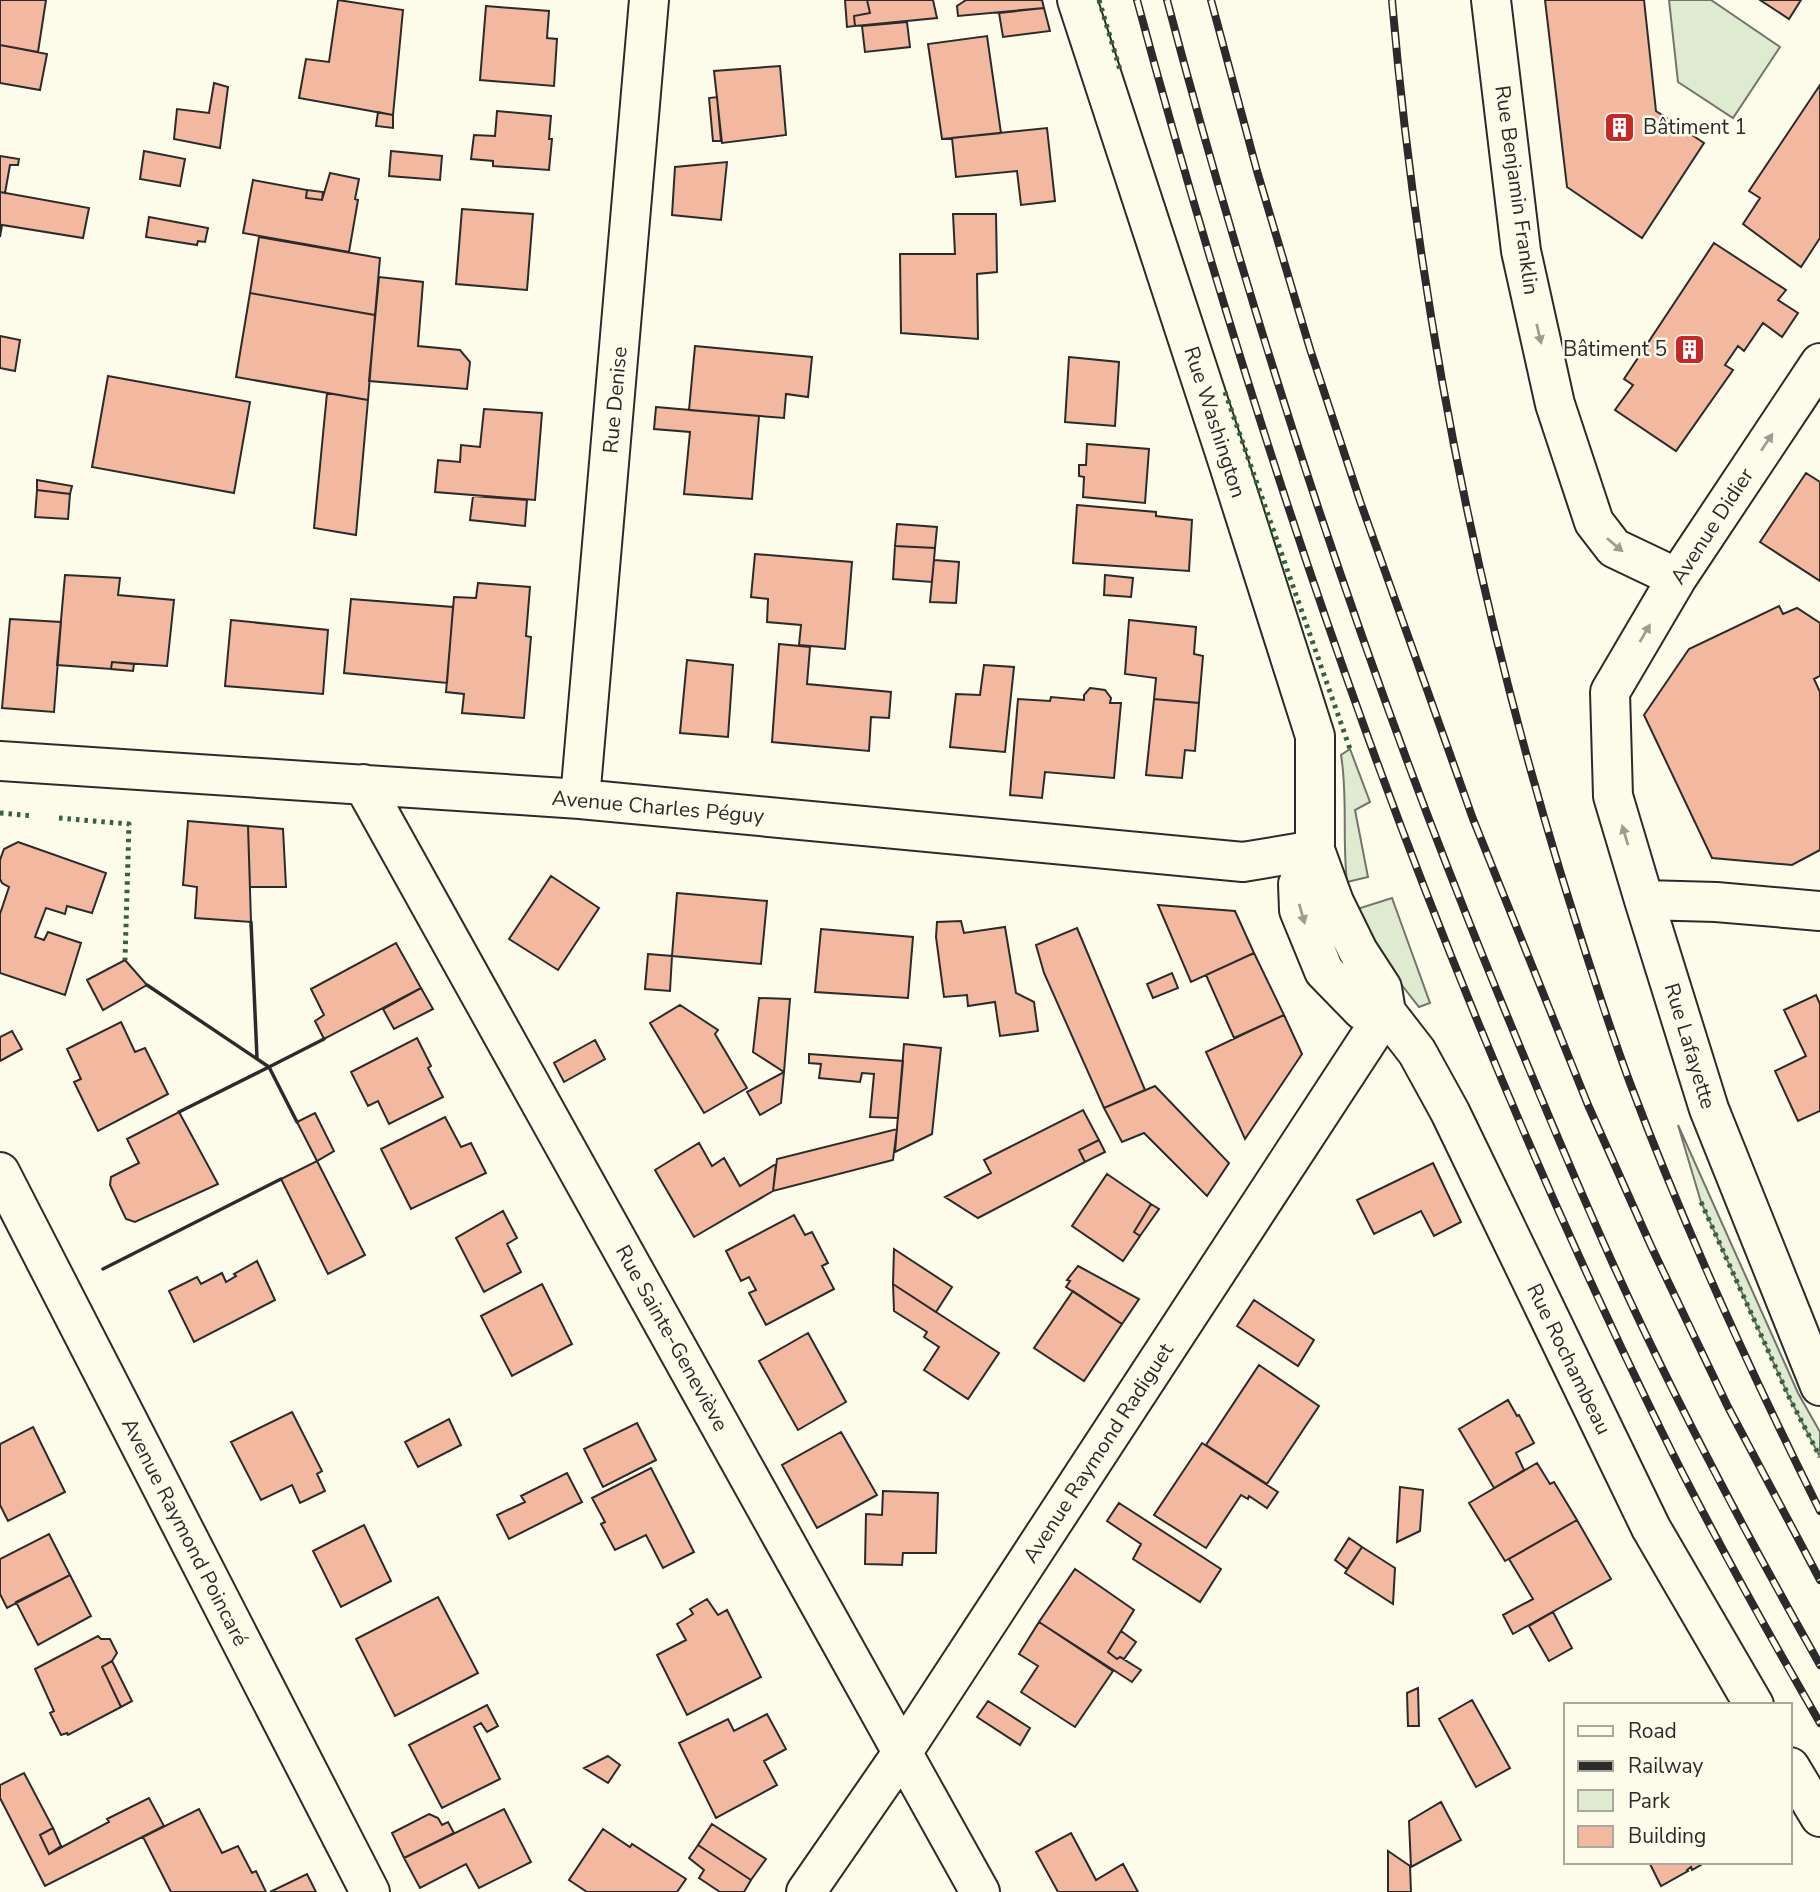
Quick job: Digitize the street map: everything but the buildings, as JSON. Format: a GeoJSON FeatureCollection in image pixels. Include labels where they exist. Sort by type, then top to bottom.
{"type":"FeatureCollection","features":[{"type":"Feature","properties":{"kind":"street","name":"Rue Denise"},"geometry":{"type":"LineString","coordinates":[[580,799],[649,0]]}},
{"type":"Feature","properties":{"kind":"street","name":"Rue Washington"},"geometry":{"type":"LineString","coordinates":[[1077,0],[1315,736],[1315,850]]}},
{"type":"Feature","properties":{"kind":"street","name":"Rue Benjamin Franklin"},"geometry":{"type":"LineString","coordinates":[[1491,0],[1521,251],[1555,404],[1594,522],[1614,548],[1677,578]]}},
{"type":"Feature","properties":{"kind":"street","name":"Avenue Didier"},"geometry":{"type":"LineString","coordinates":[[1610,692],[1677,578],[1820,363]]}},
{"type":"Feature","properties":{"kind":"street","name":"Rue Lafayette"},"geometry":{"type":"LineString","coordinates":[[1610,692],[1613,796],[1644,900],[1709,1109],[1820,1386]]}},
{"type":"Feature","properties":{"kind":"street","name":"Avenue Charles Péguy"},"geometry":{"type":"LineString","coordinates":[[0,761],[580,799],[1243,862],[1315,850]]}},
{"type":"Feature","properties":{"kind":"street","name":"Rue Sainte-Geneviève"},"geometry":{"type":"LineString","coordinates":[[363,784],[981,1892]]}},
{"type":"Feature","properties":{"kind":"street","name":"Rue Rochambeau"},"geometry":{"type":"LineString","coordinates":[[1315,850],[1334,902],[1358,951],[1382,988],[1386,1012],[1417,1052],[1450,1112],[1651,1528],[1753,1703]]}},
{"type":"Feature","properties":{"kind":"street"},"geometry":{"type":"LineString","coordinates":[[1644,900],[1716,902],[1820,911]]}},
{"type":"Feature","properties":{"kind":"street","name":"Avenue Raymond Radiguet"},"geometry":{"type":"LineString","coordinates":[[806,1892],[902,1753],[1386,1012]]}},
{"type":"Feature","properties":{"kind":"street","name":"Avenue Raymond Poincaré"},"geometry":{"type":"LineString","coordinates":[[0,1172],[370,1892]]}},
{"type":"Feature","properties":{"kind":"street"},"geometry":{"type":"LineString","coordinates":[[1792,1771],[1820,1817]]}},
{"type":"Feature","properties":{"kind":"green space"},"geometry":{"type":"Polygon","coordinates":[[[1669,0],[1711,0],[1780,47],[1733,118],[1678,82],[1669,0]]]}},
{"type":"Feature","properties":{"kind":"green space"},"geometry":{"type":"Polygon","coordinates":[[[1350,749],[1370,802],[1355,810],[1368,877],[1347,882],[1341,755],[1350,749]]]}},
{"type":"Feature","properties":{"kind":"green space"},"geometry":{"type":"Polygon","coordinates":[[[1392,898],[1430,1003],[1419,1007],[1383,961],[1354,910],[1392,898]]]}},
{"type":"Feature","properties":{"kind":"green space"},"geometry":{"type":"Polygon","coordinates":[[[1678,1125],[1798,1393],[1820,1432],[1820,1457],[1789,1397],[1701,1202],[1678,1125]]]}},
{"type":"Feature","properties":{"kind":"railway"},"geometry":{"type":"LineString","coordinates":[[1137,0],[1188,183],[1301,547],[1431,905],[1502,1081],[1579,1256],[1660,1428],[1737,1577],[1820,1723]]}},
{"type":"Feature","properties":{"kind":"railway"},"geometry":{"type":"LineString","coordinates":[[1167,0],[1236,248],[1313,493],[1397,735],[1443,855],[1550,1120],[1637,1315],[1712,1467],[1820,1665]]}},
{"type":"Feature","properties":{"kind":"railway"},"geometry":{"type":"LineString","coordinates":[[1211,0],[1257,171],[1310,349],[1360,501],[1473,819],[1588,1105],[1651,1246],[1728,1407],[1820,1580]]}},
{"type":"Feature","properties":{"kind":"railway"},"geometry":{"type":"LineString","coordinates":[[1392,0],[1403,111],[1433,331],[1476,549],[1529,764],[1560,871],[1620,1057],[1651,1138],[1719,1299],[1820,1511]]}},
{"type":"Feature","properties":{"kind":"hedge"},"geometry":{"type":"LineString","coordinates":[[1099,0],[1121,73]]}},
{"type":"Feature","properties":{"kind":"hedge"},"geometry":{"type":"LineString","coordinates":[[1225,392],[1350,749]]}},
{"type":"Feature","properties":{"kind":"hedge"},"geometry":{"type":"LineString","coordinates":[[0,813],[33,816]]}},
{"type":"Feature","properties":{"kind":"hedge"},"geometry":{"type":"LineString","coordinates":[[59,818],[129,824],[125,960]]}},
{"type":"Feature","properties":{"kind":"hedge"},"geometry":{"type":"LineString","coordinates":[[1701,1202],[1789,1397],[1820,1457]]}},
{"type":"Feature","properties":{"kind":"wall"},"geometry":{"type":"LineString","coordinates":[[251,922],[257,1058]]}},
{"type":"Feature","properties":{"kind":"wall"},"geometry":{"type":"LineString","coordinates":[[147,985],[269,1067],[179,1112]]}},
{"type":"Feature","properties":{"kind":"wall"},"geometry":{"type":"LineString","coordinates":[[297,1122],[269,1067],[324,1039]]}},
{"type":"Feature","properties":{"kind":"wall"},"geometry":{"type":"LineString","coordinates":[[103,1269],[281,1179]]}},
{"type":"Feature","properties":{"kind":"place","name":"Bâtiment 1"},"geometry":{"type":"Point","coordinates":[1620,127]}},
{"type":"Feature","properties":{"kind":"place","name":"Bâtiment 5"},"geometry":{"type":"Point","coordinates":[1690,349]}}]}
